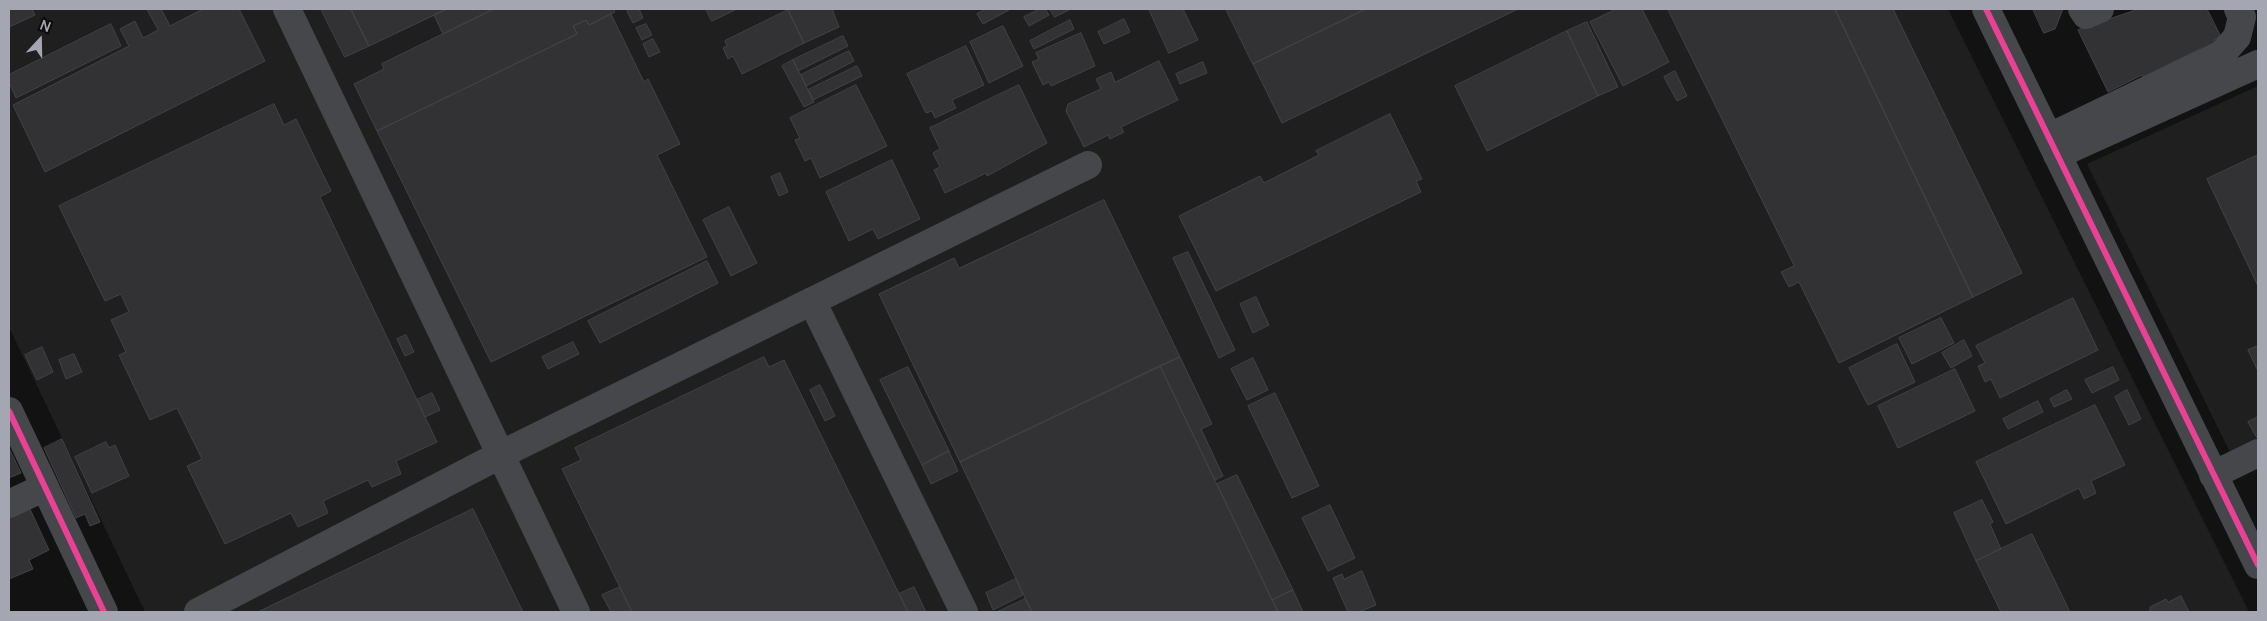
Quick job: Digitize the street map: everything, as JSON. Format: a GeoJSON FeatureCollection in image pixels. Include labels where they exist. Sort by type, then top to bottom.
{"type":"FeatureCollection","features":[{"type":"Feature","properties":{"kind":"street"},"geometry":{"type":"LineString","coordinates":[[287,9],[576,612]]}},
{"type":"Feature","properties":{"kind":"street"},"geometry":{"type":"LineString","coordinates":[[1986,9],[2257,561]]}},
{"type":"Feature","properties":{"kind":"street"},"geometry":{"type":"LineString","coordinates":[[2082,9],[2086,16],[2100,9]]}},
{"type":"Feature","properties":{"kind":"street"},"geometry":{"type":"LineString","coordinates":[[2053,146],[2222,54],[2237,37],[2242,17],[2238,9]]}},
{"type":"Feature","properties":{"kind":"street"},"geometry":{"type":"LineString","coordinates":[[2053,146],[2258,64]]}},
{"type":"Feature","properties":{"kind":"street"},"geometry":{"type":"LineString","coordinates":[[198,612],[500,455],[1088,165]]}},
{"type":"Feature","properties":{"kind":"street"},"geometry":{"type":"LineString","coordinates":[[812,301],[964,612]]}},
{"type":"Feature","properties":{"kind":"street"},"geometry":{"type":"LineString","coordinates":[[9,411],[104,612]]}},
{"type":"Feature","properties":{"kind":"street"},"geometry":{"type":"LineString","coordinates":[[2213,474],[2258,453]]}},
{"type":"Feature","properties":{"kind":"street"},"geometry":{"type":"LineString","coordinates":[[9,504],[45,487]]}},
{"type":"Feature","properties":{"kind":"shaded area"},"geometry":{"type":"Polygon","coordinates":[[[9,9],[1948,9],[2249,612],[145,612],[9,327],[9,9]]]}},
{"type":"Feature","properties":{"kind":"shaded area"},"geometry":{"type":"Polygon","coordinates":[[[2258,86],[2258,443],[2232,456],[2087,164],[2258,86]]]}},
{"type":"Feature","properties":{"kind":"building"},"geometry":{"type":"Polygon","coordinates":[[[9,9],[32,9],[35,15],[9,27],[9,9]]]}},
{"type":"Feature","properties":{"kind":"building"},"geometry":{"type":"Polygon","coordinates":[[[147,9],[161,9],[170,26],[203,9],[239,9],[265,61],[45,172],[13,105],[129,46],[120,29],[135,21],[143,38],[158,30],[147,9]]]}},
{"type":"Feature","properties":{"kind":"building"},"geometry":{"type":"Polygon","coordinates":[[[321,9],[351,9],[369,46],[345,57],[321,9]]]}},
{"type":"Feature","properties":{"kind":"building"},"geometry":{"type":"Polygon","coordinates":[[[351,9],[447,9],[369,46],[351,9]]]}},
{"type":"Feature","properties":{"kind":"building"},"geometry":{"type":"Polygon","coordinates":[[[447,9],[494,9],[443,34],[434,15],[447,9]]]}},
{"type":"Feature","properties":{"kind":"building"},"geometry":{"type":"Polygon","coordinates":[[[494,9],[613,9],[615,12],[589,25],[586,20],[573,26],[577,34],[377,131],[354,84],[384,69],[382,64],[494,9]]]}},
{"type":"Feature","properties":{"kind":"building"},"geometry":{"type":"Polygon","coordinates":[[[639,9],[643,18],[633,23],[627,11],[639,9]]]}},
{"type":"Feature","properties":{"kind":"building"},"geometry":{"type":"Polygon","coordinates":[[[706,9],[737,9],[712,21],[706,9]]]}},
{"type":"Feature","properties":{"kind":"building"},"geometry":{"type":"Polygon","coordinates":[[[832,9],[839,27],[804,43],[788,10],[832,9]]]}},
{"type":"Feature","properties":{"kind":"building"},"geometry":{"type":"Polygon","coordinates":[[[986,9],[1009,10],[983,24],[977,14],[986,9]]]}},
{"type":"Feature","properties":{"kind":"building"},"geometry":{"type":"Polygon","coordinates":[[[1040,9],[1045,9],[1049,15],[1029,26],[1024,17],[1040,9]]]}},
{"type":"Feature","properties":{"kind":"building"},"geometry":{"type":"Polygon","coordinates":[[[1050,9],[1069,9],[1069,10],[1055,17],[1050,9]]]}},
{"type":"Feature","properties":{"kind":"building"},"geometry":{"type":"Polygon","coordinates":[[[1149,9],[1183,9],[1198,40],[1169,53],[1149,9]]]}},
{"type":"Feature","properties":{"kind":"building"},"geometry":{"type":"Polygon","coordinates":[[[1226,9],[1366,9],[1253,64],[1226,9]]]}},
{"type":"Feature","properties":{"kind":"building"},"geometry":{"type":"Polygon","coordinates":[[[1366,9],[1518,9],[1282,123],[1253,64],[1366,9]]]}},
{"type":"Feature","properties":{"kind":"building"},"geometry":{"type":"Polygon","coordinates":[[[1617,9],[1642,9],[1669,62],[1623,86],[1590,22],[1617,9]]]}},
{"type":"Feature","properties":{"kind":"building"},"geometry":{"type":"Polygon","coordinates":[[[1668,9],[1835,9],[1973,297],[1839,363],[1799,282],[1789,287],[1781,272],[1794,266],[1668,9]]]}},
{"type":"Feature","properties":{"kind":"building"},"geometry":{"type":"Polygon","coordinates":[[[1835,9],[1893,9],[2022,273],[1973,297],[1835,9]]]}},
{"type":"Feature","properties":{"kind":"building"},"geometry":{"type":"Polygon","coordinates":[[[2033,9],[2063,9],[2055,29],[2044,33],[2033,9]]]}},
{"type":"Feature","properties":{"kind":"building"},"geometry":{"type":"Polygon","coordinates":[[[2139,9],[2207,9],[2221,37],[2214,40],[2219,50],[2203,57],[2199,49],[2166,66],[2147,84],[2142,75],[2108,92],[2078,30],[2139,9]]]}},
{"type":"Feature","properties":{"kind":"building"},"geometry":{"type":"Polygon","coordinates":[[[788,10],[804,43],[742,74],[733,56],[728,59],[723,48],[727,46],[725,41],[788,10]]]}},
{"type":"Feature","properties":{"kind":"building"},"geometry":{"type":"Polygon","coordinates":[[[611,14],[644,82],[648,79],[680,144],[657,155],[707,257],[491,362],[377,131],[577,34],[573,26],[586,20],[589,25],[611,14]]]}},
{"type":"Feature","properties":{"kind":"building"},"geometry":{"type":"Polygon","coordinates":[[[1124,19],[1130,32],[1104,44],[1098,32],[1124,19]]]}},
{"type":"Feature","properties":{"kind":"building"},"geometry":{"type":"Polygon","coordinates":[[[1070,20],[1074,29],[1034,49],[1030,41],[1070,20]]]}},
{"type":"Feature","properties":{"kind":"building"},"geometry":{"type":"Polygon","coordinates":[[[1587,22],[1618,87],[1598,96],[1567,31],[1587,22]]]}},
{"type":"Feature","properties":{"kind":"building"},"geometry":{"type":"Polygon","coordinates":[[[111,24],[121,46],[16,98],[9,82],[9,75],[111,24]]]}},
{"type":"Feature","properties":{"kind":"building"},"geometry":{"type":"Polygon","coordinates":[[[646,24],[652,35],[642,40],[636,28],[646,24]]]}},
{"type":"Feature","properties":{"kind":"building"},"geometry":{"type":"Polygon","coordinates":[[[1003,26],[1023,66],[989,83],[970,42],[1003,26]]]}},
{"type":"Feature","properties":{"kind":"building"},"geometry":{"type":"Polygon","coordinates":[[[1567,31],[1598,96],[1487,151],[1455,86],[1567,31]]]}},
{"type":"Feature","properties":{"kind":"building"},"geometry":{"type":"Polygon","coordinates":[[[1081,33],[1095,66],[1051,86],[1049,82],[1043,85],[1032,62],[1039,59],[1036,53],[1081,33]]]}},
{"type":"Feature","properties":{"kind":"building"},"geometry":{"type":"Polygon","coordinates":[[[843,36],[848,46],[798,71],[793,60],[843,36]]]}},
{"type":"Feature","properties":{"kind":"building"},"geometry":{"type":"Polygon","coordinates":[[[653,39],[660,52],[649,57],[643,44],[653,39]]]}},
{"type":"Feature","properties":{"kind":"building"},"geometry":{"type":"Polygon","coordinates":[[[966,46],[984,85],[952,100],[956,108],[935,118],[932,111],[926,113],[907,74],[966,46]]]}},
{"type":"Feature","properties":{"kind":"building"},"geometry":{"type":"Polygon","coordinates":[[[849,51],[854,61],[806,86],[801,75],[849,51]]]}},
{"type":"Feature","properties":{"kind":"building"},"geometry":{"type":"Polygon","coordinates":[[[793,60],[814,102],[804,107],[782,66],[793,60]]]}},
{"type":"Feature","properties":{"kind":"building"},"geometry":{"type":"Polygon","coordinates":[[[1159,61],[1178,100],[1121,127],[1124,132],[1110,139],[1108,135],[1084,147],[1066,111],[1068,104],[1101,89],[1096,79],[1111,72],[1115,82],[1159,61]]]}},
{"type":"Feature","properties":{"kind":"building"},"geometry":{"type":"Polygon","coordinates":[[[1203,62],[1207,73],[1180,84],[1176,74],[1203,62]]]}},
{"type":"Feature","properties":{"kind":"building"},"geometry":{"type":"Polygon","coordinates":[[[857,66],[862,76],[813,100],[808,90],[857,66]]]}},
{"type":"Feature","properties":{"kind":"building"},"geometry":{"type":"Polygon","coordinates":[[[1675,71],[1687,96],[1677,101],[1664,77],[1675,71]]]}},
{"type":"Feature","properties":{"kind":"building"},"geometry":{"type":"Polygon","coordinates":[[[856,85],[887,146],[820,178],[811,158],[805,161],[795,140],[800,138],[790,118],[856,85]]]}},
{"type":"Feature","properties":{"kind":"building"},"geometry":{"type":"Polygon","coordinates":[[[1019,85],[1047,143],[987,176],[986,173],[945,193],[934,170],[940,167],[933,153],[940,149],[930,128],[1019,85]]]}},
{"type":"Feature","properties":{"kind":"building"},"geometry":{"type":"Polygon","coordinates":[[[274,104],[284,125],[296,119],[331,191],[320,197],[437,442],[396,461],[401,474],[372,487],[368,480],[323,501],[328,513],[298,527],[291,513],[225,544],[187,466],[202,459],[177,408],[150,420],[119,355],[126,352],[111,320],[129,312],[121,294],[105,301],[59,206],[274,104]]]}},
{"type":"Feature","properties":{"kind":"building"},"geometry":{"type":"Polygon","coordinates":[[[1390,114],[1422,179],[1416,181],[1421,192],[1216,291],[1179,216],[1260,176],[1264,183],[1319,155],[1316,151],[1390,114]]]}},
{"type":"Feature","properties":{"kind":"building"},"geometry":{"type":"Polygon","coordinates":[[[2258,155],[2258,286],[2207,179],[2258,155]]]}},
{"type":"Feature","properties":{"kind":"building"},"geometry":{"type":"Polygon","coordinates":[[[892,160],[920,219],[878,239],[873,229],[849,241],[826,192],[892,160]]]}},
{"type":"Feature","properties":{"kind":"building"},"geometry":{"type":"Polygon","coordinates":[[[780,173],[788,192],[779,196],[771,177],[780,173]]]}},
{"type":"Feature","properties":{"kind":"building"},"geometry":{"type":"Polygon","coordinates":[[[1104,200],[1180,357],[960,462],[879,294],[954,258],[959,268],[1104,200]]]}},
{"type":"Feature","properties":{"kind":"building"},"geometry":{"type":"Polygon","coordinates":[[[729,207],[757,263],[731,276],[703,220],[729,207]]]}},
{"type":"Feature","properties":{"kind":"building"},"geometry":{"type":"Polygon","coordinates":[[[1188,252],[1235,350],[1219,358],[1173,258],[1188,252]]]}},
{"type":"Feature","properties":{"kind":"building"},"geometry":{"type":"Polygon","coordinates":[[[707,261],[718,283],[600,343],[588,321],[707,261]]]}},
{"type":"Feature","properties":{"kind":"building"},"geometry":{"type":"Polygon","coordinates":[[[1256,297],[1269,325],[1253,333],[1240,304],[1256,297]]]}},
{"type":"Feature","properties":{"kind":"building"},"geometry":{"type":"Polygon","coordinates":[[[2073,298],[2098,350],[2000,398],[1991,379],[1985,382],[1978,366],[1985,363],[1976,346],[2073,298]]]}},
{"type":"Feature","properties":{"kind":"building"},"geometry":{"type":"Polygon","coordinates":[[[1941,318],[1954,343],[1912,364],[1899,338],[1941,318]]]}},
{"type":"Feature","properties":{"kind":"building"},"geometry":{"type":"Polygon","coordinates":[[[406,335],[414,352],[405,356],[397,339],[406,335]]]}},
{"type":"Feature","properties":{"kind":"building"},"geometry":{"type":"Polygon","coordinates":[[[1964,340],[1972,356],[1951,368],[1942,353],[1964,340]]]}},
{"type":"Feature","properties":{"kind":"building"},"geometry":{"type":"Polygon","coordinates":[[[573,342],[579,354],[548,369],[542,357],[573,342]]]}},
{"type":"Feature","properties":{"kind":"building"},"geometry":{"type":"Polygon","coordinates":[[[1897,344],[1915,382],[1868,405],[1849,368],[1897,344]]]}},
{"type":"Feature","properties":{"kind":"building"},"geometry":{"type":"Polygon","coordinates":[[[2258,346],[2258,371],[2248,350],[2258,346]]]}},
{"type":"Feature","properties":{"kind":"building"},"geometry":{"type":"Polygon","coordinates":[[[42,347],[53,372],[37,380],[25,355],[42,347]]]}},
{"type":"Feature","properties":{"kind":"building"},"geometry":{"type":"Polygon","coordinates":[[[74,354],[82,372],[66,379],[59,360],[74,354]]]}},
{"type":"Feature","properties":{"kind":"building"},"geometry":{"type":"Polygon","coordinates":[[[764,357],[769,367],[784,360],[908,612],[632,612],[562,469],[581,460],[575,448],[764,357]]]}},
{"type":"Feature","properties":{"kind":"building"},"geometry":{"type":"Polygon","coordinates":[[[1180,357],[1212,424],[1201,429],[1223,476],[1215,480],[1160,366],[1180,357]]]}},
{"type":"Feature","properties":{"kind":"building"},"geometry":{"type":"Polygon","coordinates":[[[1253,358],[1268,390],[1247,400],[1231,369],[1253,358]]]}},
{"type":"Feature","properties":{"kind":"building"},"geometry":{"type":"Polygon","coordinates":[[[1160,366],[1278,612],[1032,612],[960,462],[1160,366]]]}},
{"type":"Feature","properties":{"kind":"building"},"geometry":{"type":"Polygon","coordinates":[[[908,367],[949,451],[922,465],[880,380],[908,367]]]}},
{"type":"Feature","properties":{"kind":"building"},"geometry":{"type":"Polygon","coordinates":[[[2113,367],[2119,380],[2092,393],[2085,380],[2113,367]]]}},
{"type":"Feature","properties":{"kind":"building"},"geometry":{"type":"Polygon","coordinates":[[[1955,369],[1975,411],[1898,448],[1878,406],[1955,369]]]}},
{"type":"Feature","properties":{"kind":"building"},"geometry":{"type":"Polygon","coordinates":[[[820,385],[835,416],[825,421],[810,390],[820,385]]]}},
{"type":"Feature","properties":{"kind":"building"},"geometry":{"type":"Polygon","coordinates":[[[2067,390],[2072,399],[2054,407],[2050,399],[2067,390]]]}},
{"type":"Feature","properties":{"kind":"building"},"geometry":{"type":"Polygon","coordinates":[[[2127,390],[2141,419],[2129,425],[2115,397],[2127,390]]]}},
{"type":"Feature","properties":{"kind":"building"},"geometry":{"type":"Polygon","coordinates":[[[432,393],[440,410],[425,417],[417,400],[432,393]]]}},
{"type":"Feature","properties":{"kind":"building"},"geometry":{"type":"Polygon","coordinates":[[[1275,393],[1319,486],[1292,498],[1248,406],[1275,393]]]}},
{"type":"Feature","properties":{"kind":"building"},"geometry":{"type":"Polygon","coordinates":[[[2038,401],[2043,412],[2008,429],[2003,419],[2038,401]]]}},
{"type":"Feature","properties":{"kind":"building"},"geometry":{"type":"Polygon","coordinates":[[[2095,405],[2125,465],[2091,481],[2096,493],[2084,499],[2079,488],[2006,524],[1976,462],[2095,405]]]}},
{"type":"Feature","properties":{"kind":"building"},"geometry":{"type":"Polygon","coordinates":[[[2258,417],[2258,438],[2257,438],[2248,422],[2258,417]]]}},
{"type":"Feature","properties":{"kind":"building"},"geometry":{"type":"Polygon","coordinates":[[[62,439],[100,522],[90,526],[85,514],[76,518],[44,448],[62,439]]]}},
{"type":"Feature","properties":{"kind":"building"},"geometry":{"type":"Polygon","coordinates":[[[106,442],[109,448],[115,445],[129,476],[92,493],[75,457],[106,442]]]}},
{"type":"Feature","properties":{"kind":"building"},"geometry":{"type":"Polygon","coordinates":[[[9,448],[21,473],[9,478],[9,448]]]}},
{"type":"Feature","properties":{"kind":"building"},"geometry":{"type":"Polygon","coordinates":[[[949,451],[958,471],[931,484],[922,465],[949,451]]]}},
{"type":"Feature","properties":{"kind":"building"},"geometry":{"type":"Polygon","coordinates":[[[1237,475],[1293,590],[1272,600],[1217,484],[1237,475]]]}},
{"type":"Feature","properties":{"kind":"building"},"geometry":{"type":"Polygon","coordinates":[[[1982,500],[1993,522],[1990,524],[2001,549],[1976,561],[1954,513],[1982,500]]]}},
{"type":"Feature","properties":{"kind":"building"},"geometry":{"type":"Polygon","coordinates":[[[1330,505],[1355,558],[1328,571],[1302,518],[1330,505]]]}},
{"type":"Feature","properties":{"kind":"building"},"geometry":{"type":"Polygon","coordinates":[[[30,509],[49,550],[29,560],[33,569],[9,579],[9,520],[30,509]]]}},
{"type":"Feature","properties":{"kind":"building"},"geometry":{"type":"Polygon","coordinates":[[[473,509],[523,612],[258,612],[473,509]]]}},
{"type":"Feature","properties":{"kind":"building"},"geometry":{"type":"Polygon","coordinates":[[[2032,534],[2070,612],[2001,612],[1976,561],[2032,534]]]}},
{"type":"Feature","properties":{"kind":"building"},"geometry":{"type":"Polygon","coordinates":[[[1362,571],[1376,605],[1359,612],[1348,612],[1333,578],[1342,574],[1344,579],[1362,571]]]}},
{"type":"Feature","properties":{"kind":"building"},"geometry":{"type":"Polygon","coordinates":[[[1016,579],[1023,595],[993,610],[986,593],[1016,579]]]}},
{"type":"Feature","properties":{"kind":"building"},"geometry":{"type":"Polygon","coordinates":[[[620,587],[632,612],[611,612],[602,595],[620,587]]]}},
{"type":"Feature","properties":{"kind":"building"},"geometry":{"type":"Polygon","coordinates":[[[914,587],[926,612],[908,612],[899,594],[914,587]]]}},
{"type":"Feature","properties":{"kind":"building"},"geometry":{"type":"Polygon","coordinates":[[[1293,590],[1303,612],[1278,612],[1272,600],[1293,590]]]}},
{"type":"Feature","properties":{"kind":"building"},"geometry":{"type":"Polygon","coordinates":[[[2181,596],[2189,612],[2150,612],[2150,607],[2166,599],[2168,602],[2181,596]]]}},
{"type":"Feature","properties":{"kind":"building"},"geometry":{"type":"Polygon","coordinates":[[[1025,599],[1032,612],[997,612],[1025,599]]]}},
{"type":"Feature","properties":{"kind":"cycle path"},"geometry":{"type":"LineString","coordinates":[[1986,9],[2258,565]]}},
{"type":"Feature","properties":{"kind":"cycle path"},"geometry":{"type":"LineString","coordinates":[[9,411],[104,612]]}}]}
